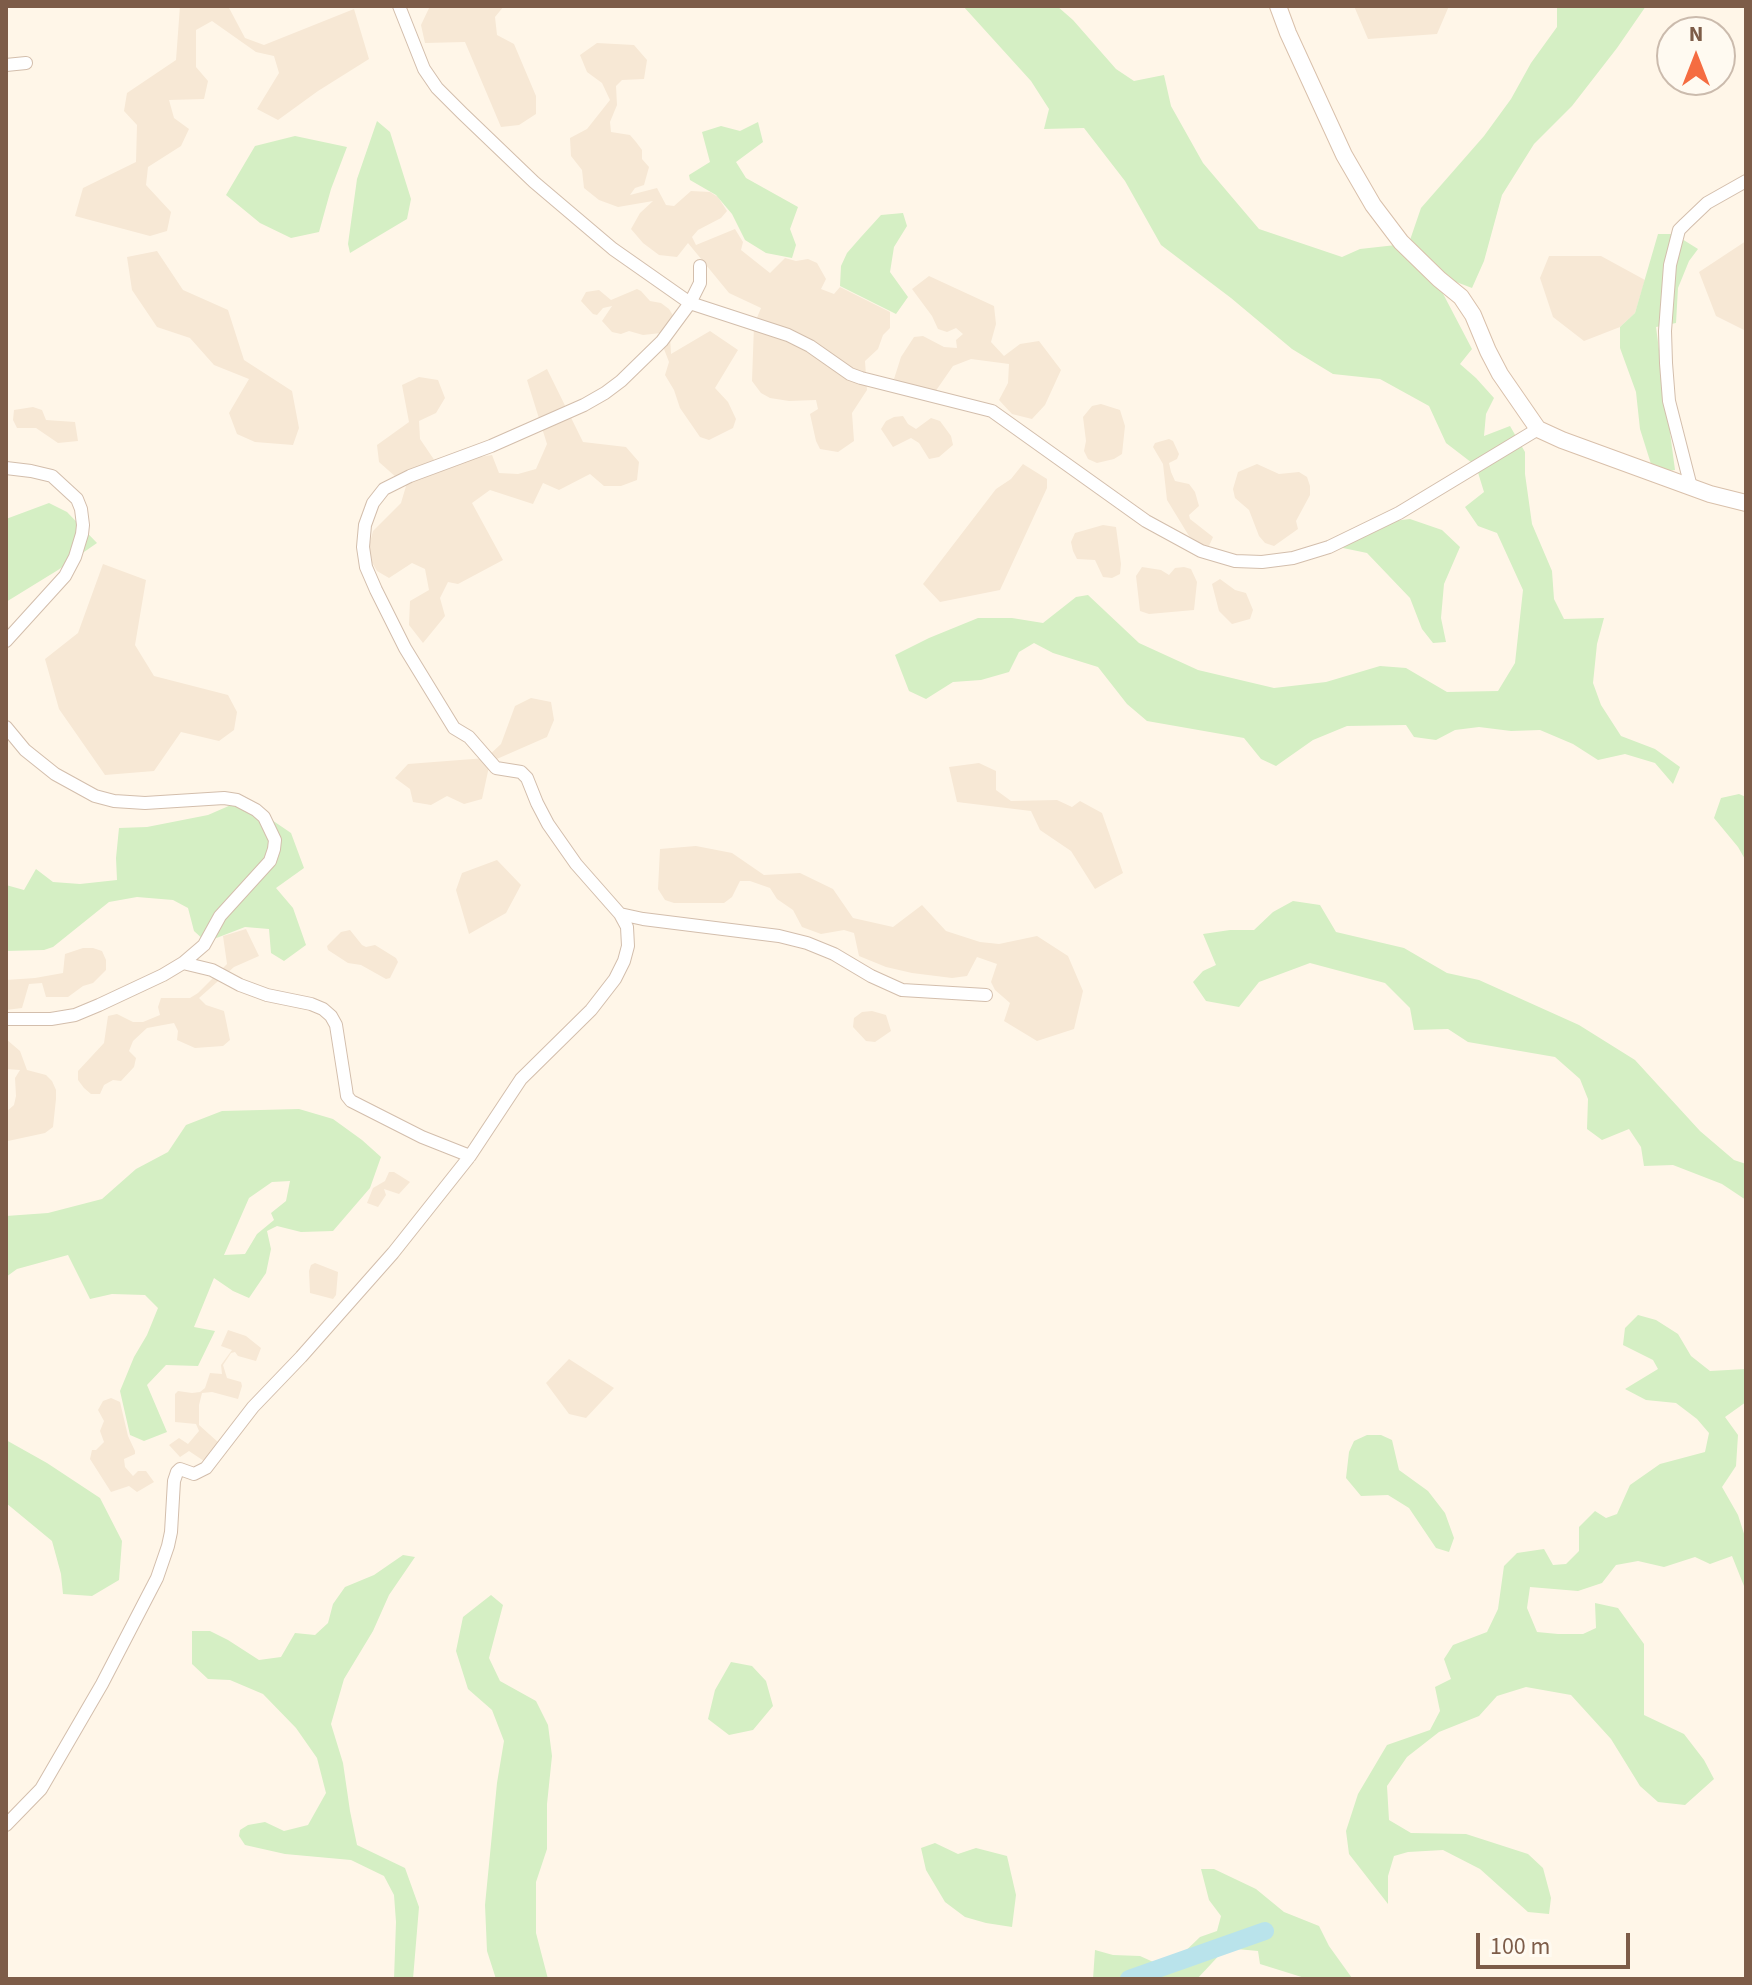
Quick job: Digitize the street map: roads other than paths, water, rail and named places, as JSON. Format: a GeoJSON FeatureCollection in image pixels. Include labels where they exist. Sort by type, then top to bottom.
{"type":"FeatureCollection","features":[{"type":"Feature","properties":{"kind":"street"},"geometry":{"type":"LineString","coordinates":[[399,6],[424,69],[437,88],[534,182],[613,249],[690,303],[788,335],[861,378],[992,411],[1146,521],[1201,551],[1235,561],[1262,562],[1293,558],[1329,547],[1399,513],[1538,429]]}},
{"type":"Feature","properties":{"kind":"street"},"geometry":{"type":"LineString","coordinates":[[1278,6],[1344,155],[1373,205],[1401,242],[1461,297],[1473,315],[1500,374],[1538,429],[1710,494],[1746,503]]}},
{"type":"Feature","properties":{"kind":"street"},"geometry":{"type":"LineString","coordinates":[[6,65],[26,63]]}},
{"type":"Feature","properties":{"kind":"street"},"geometry":{"type":"LineString","coordinates":[[1691,487],[1672,414],[1667,376],[1665,331],[1670,265],[1679,230],[1707,203],[1746,181]]}},
{"type":"Feature","properties":{"kind":"street"},"geometry":{"type":"LineString","coordinates":[[6,1825],[41,1789],[102,1684],[157,1578],[168,1546],[177,1472],[180,1469],[194,1474],[206,1468],[253,1407],[393,1253],[470,1156],[521,1079],[591,1010],[615,979],[624,961],[628,946],[627,927],[548,824],[527,778],[521,772],[496,768],[475,743],[454,728],[405,648],[366,567],[363,547],[365,525],[373,503],[384,489],[547,422],[584,405],[621,381],[662,341],[690,303],[700,283],[700,266]]}},
{"type":"Feature","properties":{"kind":"street"},"geometry":{"type":"LineString","coordinates":[[6,468],[52,476],[77,499],[83,525],[75,557],[65,576],[6,641]]}},
{"type":"Feature","properties":{"kind":"street"},"geometry":{"type":"LineString","coordinates":[[6,727],[25,750],[55,774],[95,796],[145,803],[224,798],[246,804],[264,817],[275,840],[270,861],[220,916],[204,945],[183,963],[75,1015],[51,1019],[6,1019]]}},
{"type":"Feature","properties":{"kind":"street"},"geometry":{"type":"LineString","coordinates":[[620,914],[779,936],[807,943],[902,990],[986,995]]}},
{"type":"Feature","properties":{"kind":"street"},"geometry":{"type":"LineString","coordinates":[[204,945],[212,970]]}},
{"type":"Feature","properties":{"kind":"street"},"geometry":{"type":"LineString","coordinates":[[183,963],[212,970],[254,990],[323,1009],[336,1025],[347,1096],[351,1101],[422,1137],[470,1156]]}},
{"type":"Feature","properties":{"kind":"waterway"},"geometry":{"type":"LineString","coordinates":[[1129,1979],[1265,1931]]}}]}
